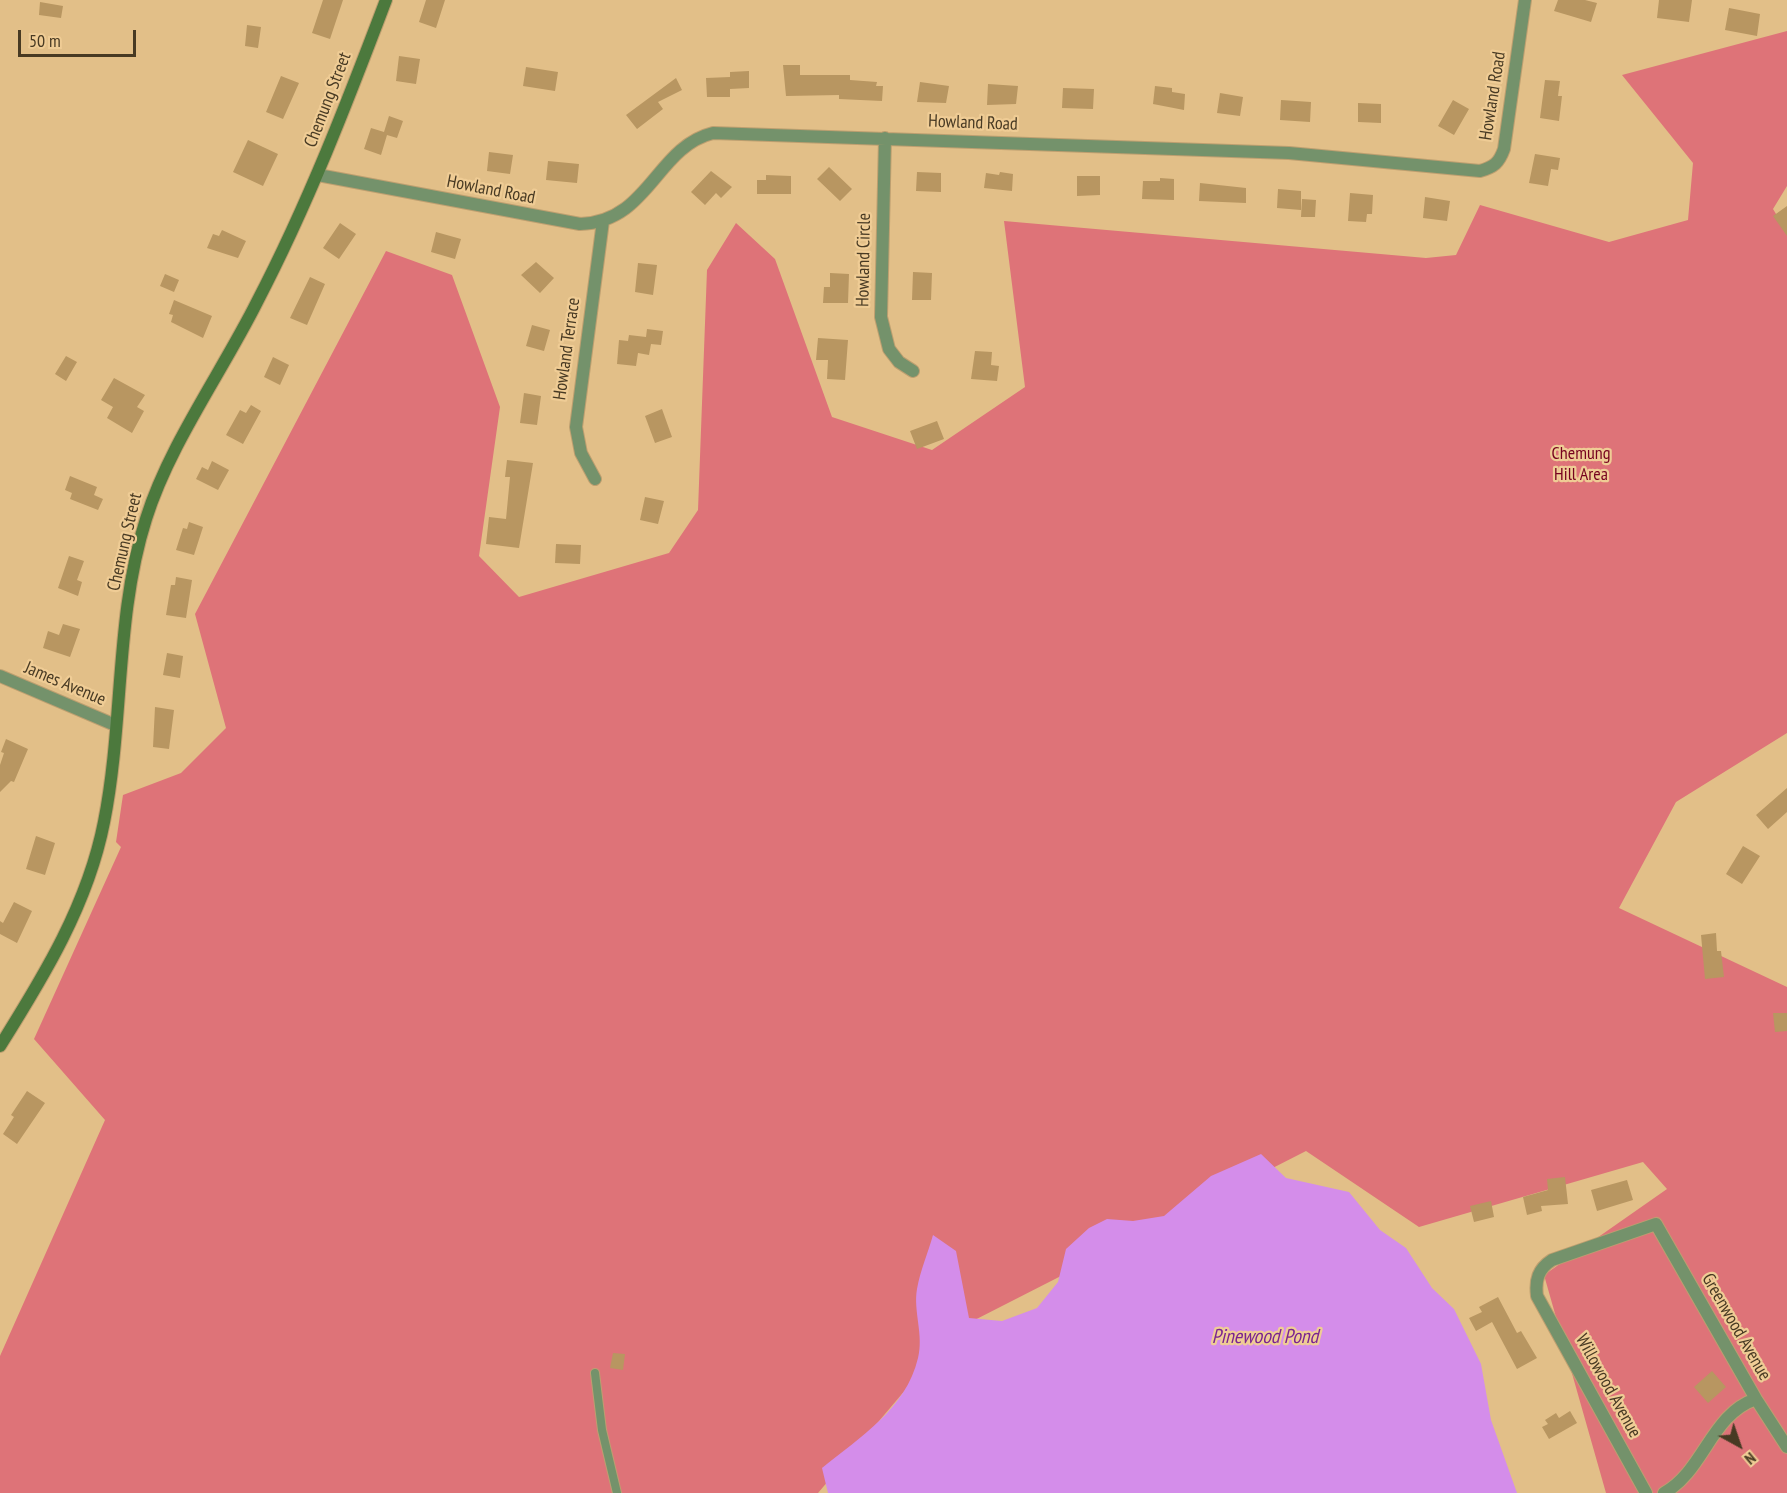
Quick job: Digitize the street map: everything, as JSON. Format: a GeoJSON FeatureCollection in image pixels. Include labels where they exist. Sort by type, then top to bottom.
{"type":"FeatureCollection","features":[{"type":"Feature","properties":{"kind":"street","name":"Chemung Street"},"geometry":{"type":"LineString","coordinates":[[0,1047],[58,950],[84,890],[105,820],[128,608],[140,541],[151,503],[180,441],[225,365],[259,300],[318,175],[386,0]]}},
{"type":"Feature","properties":{"kind":"street","name":"Howland Road"},"geometry":{"type":"LineString","coordinates":[[318,175],[566,222],[591,224],[617,215],[640,198],[681,149],[702,136],[727,132],[1289,153],[1480,171],[1492,168],[1500,161],[1504,149],[1525,0]]}},
{"type":"Feature","properties":{"kind":"street","name":"Howland Circle"},"geometry":{"type":"LineString","coordinates":[[885,138],[881,317],[889,349],[899,362],[913,371]]}},
{"type":"Feature","properties":{"kind":"street","name":"Howland Terrace"},"geometry":{"type":"LineString","coordinates":[[595,479],[581,453],[576,427],[603,221]]}},
{"type":"Feature","properties":{"kind":"street","name":"James Avenue"},"geometry":{"type":"LineString","coordinates":[[0,676],[115,725]]}},
{"type":"Feature","properties":{"kind":"street","name":"Greenwood Avenue"},"geometry":{"type":"LineString","coordinates":[[1537,1296],[1537,1277],[1552,1260],[1656,1224],[1756,1399],[1787,1447]]}},
{"type":"Feature","properties":{"kind":"street","name":"Willowood Avenue"},"geometry":{"type":"LineString","coordinates":[[1537,1296],[1646,1493]]}},
{"type":"Feature","properties":{"kind":"street"},"geometry":{"type":"LineString","coordinates":[[1664,1493],[1676,1486],[1720,1425],[1740,1404],[1756,1399]]}},
{"type":"Feature","properties":{"kind":"lane"},"geometry":{"type":"LineString","coordinates":[[595,1374],[602,1430],[617,1493]]}},
{"type":"Feature","properties":{"kind":"green space","name":"Chemung Hill Area"},"geometry":{"type":"Polygon","coordinates":[[[1787,31],[1787,186],[1773,209],[1787,232],[1787,733],[1676,802],[1619,908],[1787,987],[1787,1493],[1606,1493],[1544,1275],[1667,1189],[1643,1162],[1419,1227],[1306,1151],[957,1329],[818,1493],[0,1493],[0,1356],[105,1120],[34,1039],[121,847],[116,842],[123,795],[181,773],[226,728],[195,614],[386,251],[452,275],[500,407],[479,556],[519,597],[669,553],[698,510],[707,270],[736,223],[775,259],[832,417],[932,450],[1025,387],[1004,221],[1426,258],[1456,255],[1480,205],[1609,242],[1688,220],[1693,163],[1622,75],[1787,31]]]}},
{"type":"Feature","properties":{"kind":"water","name":"Pinewood Pond"},"geometry":{"type":"Polygon","coordinates":[[[1261,1154],[1286,1178],[1349,1192],[1380,1230],[1406,1248],[1432,1288],[1454,1309],[1481,1364],[1491,1420],[1517,1493],[828,1493],[822,1468],[880,1420],[903,1392],[912,1376],[920,1349],[916,1306],[917,1289],[933,1235],[956,1251],[969,1318],[1002,1321],[1037,1308],[1058,1282],[1066,1249],[1089,1228],[1107,1219],[1133,1221],[1164,1216],[1211,1176],[1261,1154]]]}},
{"type":"Feature","properties":{"kind":"building"},"geometry":{"type":"Polygon","coordinates":[[[323,0],[343,0],[330,39],[312,33],[323,0]]]}},
{"type":"Feature","properties":{"kind":"building"},"geometry":{"type":"Polygon","coordinates":[[[426,0],[445,0],[436,28],[419,22],[426,0]]]}},
{"type":"Feature","properties":{"kind":"building"},"geometry":{"type":"Polygon","coordinates":[[[1558,0],[1585,0],[1597,3],[1591,22],[1554,11],[1558,0]]]}},
{"type":"Feature","properties":{"kind":"building"},"geometry":{"type":"Polygon","coordinates":[[[1659,0],[1692,0],[1689,22],[1657,18],[1659,0]]]}},
{"type":"Feature","properties":{"kind":"building"},"geometry":{"type":"Polygon","coordinates":[[[40,2],[63,6],[61,18],[39,15],[40,2]]]}},
{"type":"Feature","properties":{"kind":"building"},"geometry":{"type":"Polygon","coordinates":[[[1729,8],[1760,14],[1757,36],[1725,30],[1729,8]]]}},
{"type":"Feature","properties":{"kind":"building"},"geometry":{"type":"Polygon","coordinates":[[[247,25],[261,27],[258,48],[245,46],[247,25]]]}},
{"type":"Feature","properties":{"kind":"building"},"geometry":{"type":"Polygon","coordinates":[[[399,56],[420,59],[416,84],[396,81],[399,56]]]}},
{"type":"Feature","properties":{"kind":"building"},"geometry":{"type":"Polygon","coordinates":[[[783,65],[800,65],[800,75],[850,75],[850,80],[877,82],[876,86],[883,86],[882,101],[839,99],[839,95],[786,96],[783,65]]]}},
{"type":"Feature","properties":{"kind":"building"},"geometry":{"type":"Polygon","coordinates":[[[526,67],[558,72],[555,91],[523,86],[526,67]]]}},
{"type":"Feature","properties":{"kind":"building"},"geometry":{"type":"Polygon","coordinates":[[[749,71],[749,88],[730,89],[730,97],[707,97],[706,78],[730,77],[730,72],[749,71]]]}},
{"type":"Feature","properties":{"kind":"building"},"geometry":{"type":"Polygon","coordinates":[[[281,76],[299,83],[283,119],[266,112],[281,76]]]}},
{"type":"Feature","properties":{"kind":"building"},"geometry":{"type":"Polygon","coordinates":[[[676,78],[682,90],[658,102],[663,109],[637,129],[626,115],[676,78]]]}},
{"type":"Feature","properties":{"kind":"building"},"geometry":{"type":"Polygon","coordinates":[[[1545,80],[1560,81],[1558,96],[1562,96],[1559,121],[1540,118],[1545,80]]]}},
{"type":"Feature","properties":{"kind":"building"},"geometry":{"type":"Polygon","coordinates":[[[920,82],[949,86],[946,103],[917,102],[920,82]]]}},
{"type":"Feature","properties":{"kind":"building"},"geometry":{"type":"Polygon","coordinates":[[[988,84],[1018,86],[1016,104],[987,105],[988,84]]]}},
{"type":"Feature","properties":{"kind":"building"},"geometry":{"type":"Polygon","coordinates":[[[1155,86],[1172,88],[1172,92],[1185,94],[1184,110],[1153,104],[1155,86]]]}},
{"type":"Feature","properties":{"kind":"building"},"geometry":{"type":"Polygon","coordinates":[[[1063,88],[1094,89],[1093,109],[1062,108],[1063,88]]]}},
{"type":"Feature","properties":{"kind":"building"},"geometry":{"type":"Polygon","coordinates":[[[1220,93],[1243,97],[1240,116],[1217,113],[1220,93]]]}},
{"type":"Feature","properties":{"kind":"building"},"geometry":{"type":"Polygon","coordinates":[[[1281,100],[1311,102],[1310,122],[1280,120],[1281,100]]]}},
{"type":"Feature","properties":{"kind":"building"},"geometry":{"type":"Polygon","coordinates":[[[1453,100],[1469,109],[1454,135],[1438,126],[1453,100]]]}},
{"type":"Feature","properties":{"kind":"building"},"geometry":{"type":"Polygon","coordinates":[[[1358,103],[1381,104],[1381,123],[1358,122],[1358,103]]]}},
{"type":"Feature","properties":{"kind":"building"},"geometry":{"type":"Polygon","coordinates":[[[389,116],[403,121],[397,138],[387,135],[381,155],[364,149],[371,128],[384,132],[389,116]]]}},
{"type":"Feature","properties":{"kind":"building"},"geometry":{"type":"Polygon","coordinates":[[[248,140],[278,154],[263,186],[233,172],[248,140]]]}},
{"type":"Feature","properties":{"kind":"building"},"geometry":{"type":"Polygon","coordinates":[[[489,152],[513,155],[510,174],[487,171],[489,152]]]}},
{"type":"Feature","properties":{"kind":"building"},"geometry":{"type":"Polygon","coordinates":[[[1535,154],[1560,158],[1558,170],[1551,169],[1548,186],[1529,183],[1535,154]]]}},
{"type":"Feature","properties":{"kind":"building"},"geometry":{"type":"Polygon","coordinates":[[[548,161],[579,164],[577,183],[546,180],[548,161]]]}},
{"type":"Feature","properties":{"kind":"building"},"geometry":{"type":"Polygon","coordinates":[[[829,167],[852,189],[840,201],[817,179],[829,167]]]}},
{"type":"Feature","properties":{"kind":"building"},"geometry":{"type":"Polygon","coordinates":[[[711,171],[732,187],[721,198],[716,193],[705,205],[691,192],[711,171]]]}},
{"type":"Feature","properties":{"kind":"building"},"geometry":{"type":"Polygon","coordinates":[[[917,172],[941,173],[941,192],[916,191],[917,172]]]}},
{"type":"Feature","properties":{"kind":"building"},"geometry":{"type":"Polygon","coordinates":[[[1000,172],[1013,174],[1012,191],[984,188],[986,173],[999,175],[1000,172]]]}},
{"type":"Feature","properties":{"kind":"building"},"geometry":{"type":"Polygon","coordinates":[[[766,175],[791,176],[791,194],[757,194],[757,180],[766,180],[766,175]]]}},
{"type":"Feature","properties":{"kind":"building"},"geometry":{"type":"Polygon","coordinates":[[[1077,176],[1100,176],[1100,195],[1077,196],[1077,176]]]}},
{"type":"Feature","properties":{"kind":"building"},"geometry":{"type":"Polygon","coordinates":[[[1160,178],[1174,179],[1174,200],[1142,199],[1143,181],[1160,181],[1160,178]]]}},
{"type":"Feature","properties":{"kind":"building"},"geometry":{"type":"Polygon","coordinates":[[[1200,183],[1246,188],[1246,203],[1199,201],[1200,183]]]}},
{"type":"Feature","properties":{"kind":"building"},"geometry":{"type":"Polygon","coordinates":[[[1278,189],[1301,191],[1301,210],[1277,208],[1278,189]]]}},
{"type":"Feature","properties":{"kind":"building"},"geometry":{"type":"Polygon","coordinates":[[[1350,193],[1373,195],[1372,214],[1367,214],[1366,222],[1348,221],[1350,193]]]}},
{"type":"Feature","properties":{"kind":"building"},"geometry":{"type":"Polygon","coordinates":[[[1425,197],[1450,201],[1447,221],[1423,218],[1425,197]]]}},
{"type":"Feature","properties":{"kind":"building"},"geometry":{"type":"Polygon","coordinates":[[[1302,199],[1316,200],[1315,217],[1301,217],[1302,199]]]}},
{"type":"Feature","properties":{"kind":"building"},"geometry":{"type":"Polygon","coordinates":[[[1787,206],[1787,236],[1773,216],[1787,206]]]}},
{"type":"Feature","properties":{"kind":"building"},"geometry":{"type":"Polygon","coordinates":[[[340,223],[356,234],[339,259],[323,248],[340,223]]]}},
{"type":"Feature","properties":{"kind":"building"},"geometry":{"type":"Polygon","coordinates":[[[222,230],[246,241],[238,258],[207,248],[213,234],[219,236],[222,230]]]}},
{"type":"Feature","properties":{"kind":"building"},"geometry":{"type":"Polygon","coordinates":[[[436,232],[461,239],[455,259],[431,252],[436,232]]]}},
{"type":"Feature","properties":{"kind":"building"},"geometry":{"type":"Polygon","coordinates":[[[536,262],[554,278],[540,293],[521,275],[536,262]]]}},
{"type":"Feature","properties":{"kind":"building"},"geometry":{"type":"Polygon","coordinates":[[[638,263],[657,265],[653,295],[635,292],[638,263]]]}},
{"type":"Feature","properties":{"kind":"building"},"geometry":{"type":"Polygon","coordinates":[[[913,272],[932,273],[931,300],[912,300],[913,272]]]}},
{"type":"Feature","properties":{"kind":"building"},"geometry":{"type":"Polygon","coordinates":[[[830,273],[849,274],[848,303],[823,303],[824,287],[830,287],[830,273]]]}},
{"type":"Feature","properties":{"kind":"building"},"geometry":{"type":"Polygon","coordinates":[[[165,274],[179,280],[174,292],[160,286],[165,274]]]}},
{"type":"Feature","properties":{"kind":"building"},"geometry":{"type":"Polygon","coordinates":[[[310,277],[325,284],[307,325],[290,318],[310,277]]]}},
{"type":"Feature","properties":{"kind":"building"},"geometry":{"type":"Polygon","coordinates":[[[174,300],[212,316],[203,338],[171,322],[173,315],[169,314],[174,300]]]}},
{"type":"Feature","properties":{"kind":"building"},"geometry":{"type":"Polygon","coordinates":[[[532,325],[550,330],[544,351],[526,346],[532,325]]]}},
{"type":"Feature","properties":{"kind":"building"},"geometry":{"type":"Polygon","coordinates":[[[647,329],[663,331],[661,345],[651,344],[649,355],[638,353],[636,366],[617,364],[619,340],[628,341],[629,335],[646,337],[647,329]]]}},
{"type":"Feature","properties":{"kind":"building"},"geometry":{"type":"Polygon","coordinates":[[[818,338],[848,340],[845,380],[827,379],[828,360],[816,360],[818,338]]]}},
{"type":"Feature","properties":{"kind":"building"},"geometry":{"type":"Polygon","coordinates":[[[975,351],[992,352],[991,365],[999,366],[997,381],[971,379],[975,351]]]}},
{"type":"Feature","properties":{"kind":"building"},"geometry":{"type":"Polygon","coordinates":[[[66,356],[77,362],[66,381],[55,374],[66,356]]]}},
{"type":"Feature","properties":{"kind":"building"},"geometry":{"type":"Polygon","coordinates":[[[273,357],[289,365],[280,385],[264,377],[273,357]]]}},
{"type":"Feature","properties":{"kind":"building"},"geometry":{"type":"Polygon","coordinates":[[[114,378],[145,395],[137,407],[144,411],[132,433],[107,418],[113,407],[101,400],[114,378]]]}},
{"type":"Feature","properties":{"kind":"building"},"geometry":{"type":"Polygon","coordinates":[[[524,393],[541,396],[537,425],[520,423],[524,393]]]}},
{"type":"Feature","properties":{"kind":"building"},"geometry":{"type":"Polygon","coordinates":[[[251,405],[261,411],[243,444],[226,435],[240,410],[246,413],[251,405]]]}},
{"type":"Feature","properties":{"kind":"building"},"geometry":{"type":"Polygon","coordinates":[[[662,409],[672,437],[655,443],[645,416],[662,409]]]}},
{"type":"Feature","properties":{"kind":"building"},"geometry":{"type":"Polygon","coordinates":[[[937,421],[944,439],[917,449],[910,431],[937,421]]]}},
{"type":"Feature","properties":{"kind":"building"},"geometry":{"type":"Polygon","coordinates":[[[507,460],[533,463],[519,548],[486,544],[489,517],[506,519],[510,477],[505,477],[507,460]]]}},
{"type":"Feature","properties":{"kind":"building"},"geometry":{"type":"Polygon","coordinates":[[[212,461],[229,470],[218,490],[196,479],[202,467],[208,470],[212,461]]]}},
{"type":"Feature","properties":{"kind":"building"},"geometry":{"type":"Polygon","coordinates":[[[70,476],[97,487],[94,495],[103,499],[98,510],[70,499],[72,493],[65,490],[70,476]]]}},
{"type":"Feature","properties":{"kind":"building"},"geometry":{"type":"Polygon","coordinates":[[[645,497],[664,501],[658,524],[640,520],[645,497]]]}},
{"type":"Feature","properties":{"kind":"building"},"geometry":{"type":"Polygon","coordinates":[[[189,522],[203,527],[194,555],[176,550],[183,528],[187,529],[189,522]]]}},
{"type":"Feature","properties":{"kind":"building"},"geometry":{"type":"Polygon","coordinates":[[[556,544],[581,545],[580,564],[555,563],[556,544]]]}},
{"type":"Feature","properties":{"kind":"building"},"geometry":{"type":"Polygon","coordinates":[[[69,556],[84,561],[77,580],[82,582],[78,596],[58,588],[69,556]]]}},
{"type":"Feature","properties":{"kind":"building"},"geometry":{"type":"Polygon","coordinates":[[[176,577],[192,580],[186,618],[166,615],[171,585],[175,585],[176,577]]]}},
{"type":"Feature","properties":{"kind":"building"},"geometry":{"type":"Polygon","coordinates":[[[63,624],[80,629],[70,657],[43,648],[48,631],[59,635],[63,624]]]}},
{"type":"Feature","properties":{"kind":"building"},"geometry":{"type":"Polygon","coordinates":[[[167,653],[183,656],[180,678],[163,675],[167,653]]]}},
{"type":"Feature","properties":{"kind":"building"},"geometry":{"type":"Polygon","coordinates":[[[155,707],[174,710],[169,749],[153,747],[155,707]]]}},
{"type":"Feature","properties":{"kind":"building"},"geometry":{"type":"Polygon","coordinates":[[[6,739],[28,749],[14,782],[11,781],[0,792],[0,765],[4,753],[1,752],[6,739]]]}},
{"type":"Feature","properties":{"kind":"building"},"geometry":{"type":"Polygon","coordinates":[[[1787,788],[1787,812],[1768,829],[1756,815],[1787,788]]]}},
{"type":"Feature","properties":{"kind":"building"},"geometry":{"type":"Polygon","coordinates":[[[36,836],[55,843],[45,875],[26,869],[36,836]]]}},
{"type":"Feature","properties":{"kind":"building"},"geometry":{"type":"Polygon","coordinates":[[[1743,846],[1760,856],[1742,884],[1726,874],[1743,846]]]}},
{"type":"Feature","properties":{"kind":"building"},"geometry":{"type":"Polygon","coordinates":[[[14,902],[32,911],[17,943],[0,934],[0,921],[3,923],[14,902]]]}},
{"type":"Feature","properties":{"kind":"building"},"geometry":{"type":"Polygon","coordinates":[[[1716,933],[1717,951],[1721,951],[1724,977],[1705,979],[1701,935],[1716,933]]]}},
{"type":"Feature","properties":{"kind":"building"},"geometry":{"type":"Polygon","coordinates":[[[1773,1013],[1787,1013],[1787,1031],[1775,1032],[1773,1013]]]}},
{"type":"Feature","properties":{"kind":"building"},"geometry":{"type":"Polygon","coordinates":[[[27,1091],[45,1103],[17,1144],[3,1134],[14,1117],[11,1115],[27,1091]]]}},
{"type":"Feature","properties":{"kind":"building"},"geometry":{"type":"Polygon","coordinates":[[[1565,1177],[1568,1204],[1541,1206],[1542,1211],[1527,1215],[1523,1197],[1548,1190],[1547,1179],[1565,1177]]]}},
{"type":"Feature","properties":{"kind":"building"},"geometry":{"type":"Polygon","coordinates":[[[1627,1180],[1633,1200],[1597,1211],[1591,1190],[1627,1180]]]}},
{"type":"Feature","properties":{"kind":"building"},"geometry":{"type":"Polygon","coordinates":[[[1491,1201],[1494,1217],[1474,1222],[1470,1206],[1491,1201]]]}},
{"type":"Feature","properties":{"kind":"building"},"geometry":{"type":"Polygon","coordinates":[[[1498,1297],[1517,1333],[1521,1331],[1537,1358],[1517,1369],[1492,1322],[1476,1331],[1469,1318],[1482,1312],[1479,1307],[1498,1297]]]}},
{"type":"Feature","properties":{"kind":"building"},"geometry":{"type":"Polygon","coordinates":[[[613,1353],[625,1354],[623,1370],[610,1368],[613,1353]]]}},
{"type":"Feature","properties":{"kind":"building"},"geometry":{"type":"Polygon","coordinates":[[[1712,1371],[1726,1387],[1708,1403],[1694,1387],[1712,1371]]]}},
{"type":"Feature","properties":{"kind":"building"},"geometry":{"type":"Polygon","coordinates":[[[1570,1411],[1577,1423],[1549,1439],[1542,1427],[1548,1424],[1545,1420],[1556,1413],[1559,1418],[1570,1411]]]}}]}
